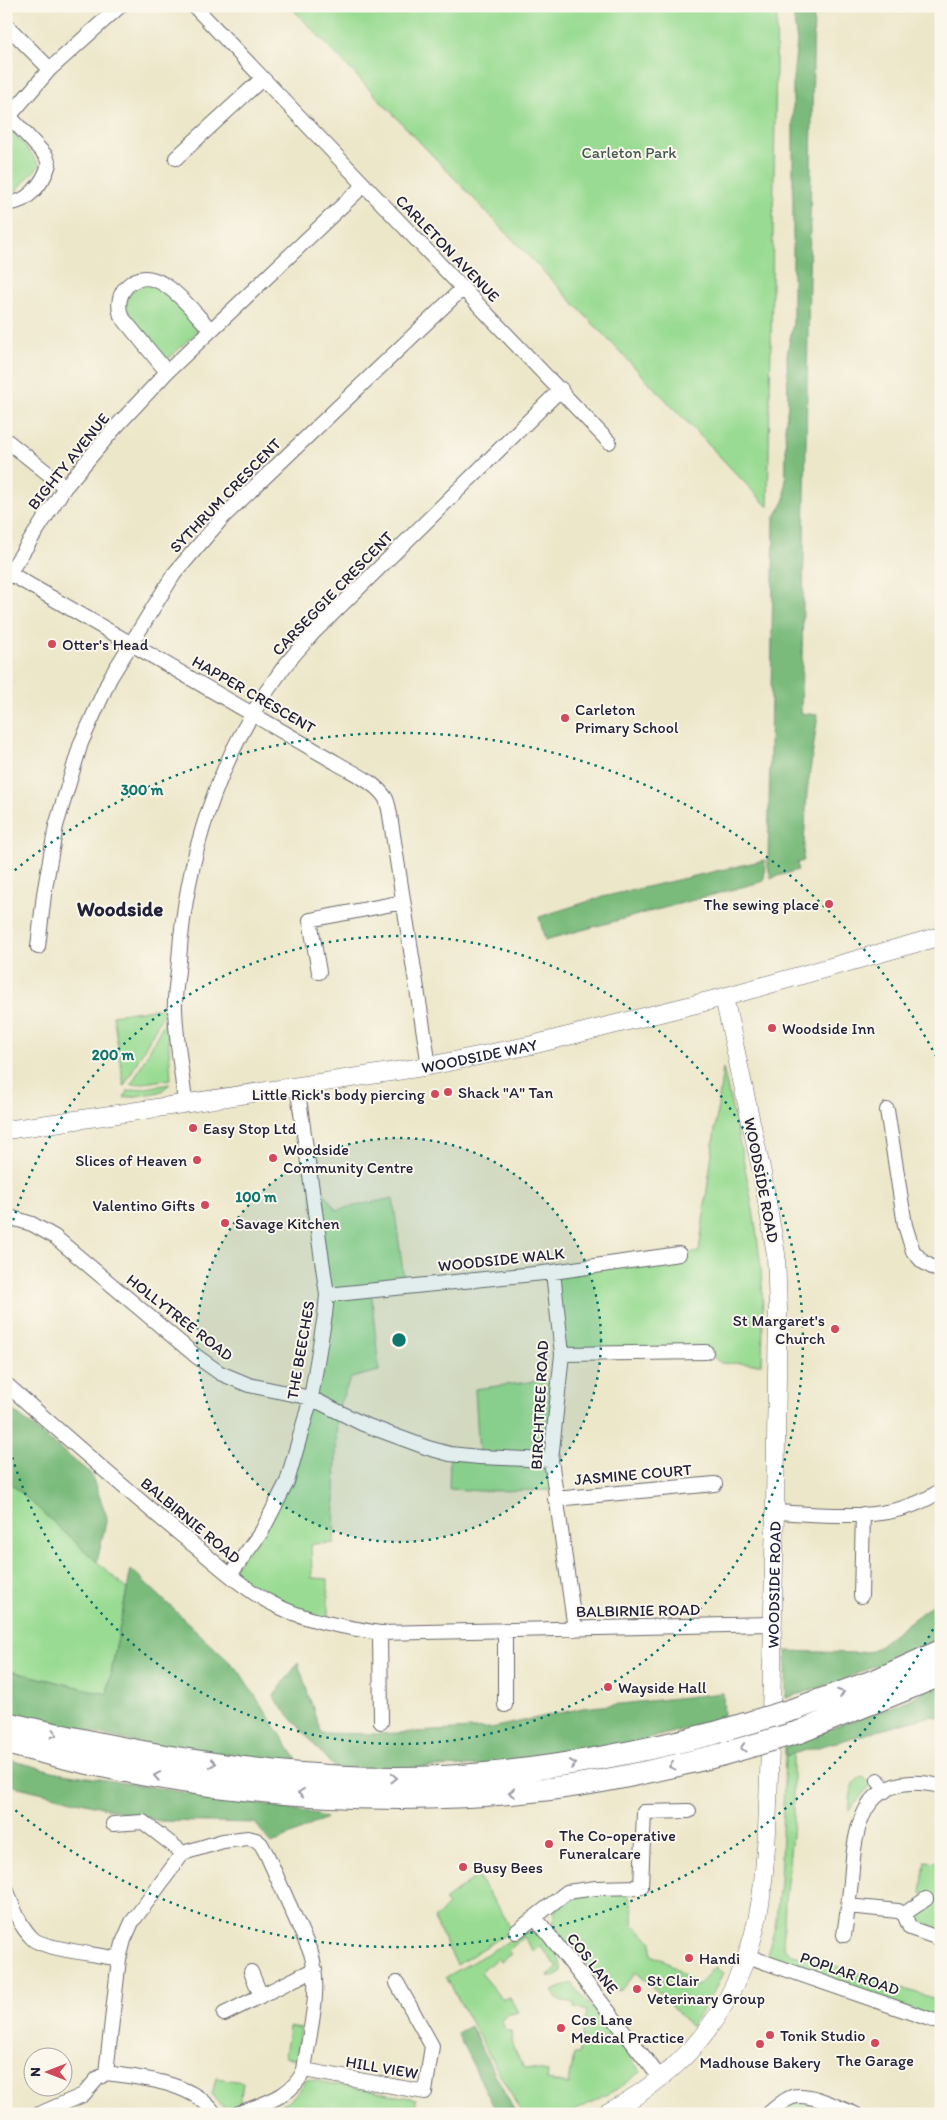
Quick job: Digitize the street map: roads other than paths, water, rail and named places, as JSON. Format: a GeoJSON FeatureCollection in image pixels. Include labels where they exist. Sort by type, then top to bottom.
{"type":"FeatureCollection","features":[{"type":"Feature","properties":{"kind":"highway"},"geometry":{"type":"LineString","coordinates":[[6,1743],[102,1766],[194,1782],[257,1779],[345,1786],[416,1798],[532,1791],[664,1768],[795,1709],[879,1679],[941,1651]]}},
{"type":"Feature","properties":{"kind":"highway"},"geometry":{"type":"LineString","coordinates":[[717,1744],[799,1732],[941,1675]]}},
{"type":"Feature","properties":{"kind":"highway"},"geometry":{"type":"LineString","coordinates":[[6,1722],[257,1779]]}},
{"type":"Feature","properties":{"kind":"street"},"geometry":{"type":"LineString","coordinates":[[6,203],[16,202],[25,198],[42,181],[50,164],[46,156],[8,118],[50,69],[120,6]]}},
{"type":"Feature","properties":{"kind":"street","name":"CARLETON AVENUE"},"geometry":{"type":"LineString","coordinates":[[194,6],[363,186],[609,442]]}},
{"type":"Feature","properties":{"kind":"street"},"geometry":{"type":"LineString","coordinates":[[6,25],[50,69]]}},
{"type":"Feature","properties":{"kind":"street"},"geometry":{"type":"LineString","coordinates":[[176,158],[262,78]]}},
{"type":"Feature","properties":{"kind":"street","name":"BIGHTY AVENUE"},"geometry":{"type":"LineString","coordinates":[[8,576],[65,487],[113,430],[211,330],[363,186]]}},
{"type":"Feature","properties":{"kind":"street"},"geometry":{"type":"LineString","coordinates":[[168,372],[128,327],[121,316],[118,307],[119,299],[128,285],[143,278],[160,280],[211,330]]}},
{"type":"Feature","properties":{"kind":"street","name":"SYTHRUM CRESCENT"},"geometry":{"type":"LineString","coordinates":[[38,947],[46,877],[56,826],[68,783],[95,709],[110,678],[174,574],[223,517],[463,288]]}},
{"type":"Feature","properties":{"kind":"street","name":"CARSEGGIE CRESCENT"},"geometry":{"type":"LineString","coordinates":[[185,1103],[175,1007],[181,934],[186,901],[201,834],[212,800],[221,776],[252,714],[279,673],[313,633],[560,389]]}},
{"type":"Feature","properties":{"kind":"street"},"geometry":{"type":"LineString","coordinates":[[6,440],[65,487]]}},
{"type":"Feature","properties":{"kind":"street","name":"HAPPER CRESCENT"},"geometry":{"type":"LineString","coordinates":[[8,576],[132,644],[349,770],[381,792],[389,808],[429,1066]]}},
{"type":"Feature","properties":{"kind":"street"},"geometry":{"type":"LineString","coordinates":[[319,972],[310,920],[403,902]]}},
{"type":"Feature","properties":{"kind":"street","name":"WOODSIDE WAY"},"geometry":{"type":"LineString","coordinates":[[6,1130],[429,1066],[532,1045],[724,997],[941,936]]}},
{"type":"Feature","properties":{"kind":"street","name":"WOODSIDE ROAD"},"geometry":{"type":"LineString","coordinates":[[605,2114],[634,2098],[661,2079],[687,2055],[709,2028],[727,2001],[747,1956],[758,1922],[764,1884],[773,1624],[778,1310],[776,1254],[762,1173],[724,997]]}},
{"type":"Feature","properties":{"kind":"street","name":"THE BEECHES"},"geometry":{"type":"LineString","coordinates":[[230,1574],[262,1531],[286,1482],[311,1398],[326,1315],[327,1295],[297,1085]]}},
{"type":"Feature","properties":{"kind":"street"},"geometry":{"type":"LineString","coordinates":[[887,1110],[905,1225],[913,1251],[923,1262],[941,1272]]}},
{"type":"Feature","properties":{"kind":"street","name":"HOLLYTREE ROAD"},"geometry":{"type":"LineString","coordinates":[[6,1216],[32,1224],[55,1237],[196,1356],[220,1373],[249,1385],[311,1398],[363,1424],[450,1454],[551,1460]]}},
{"type":"Feature","properties":{"kind":"street","name":"WOODSIDE WALK"},"geometry":{"type":"LineString","coordinates":[[327,1295],[553,1272],[679,1254]]}},
{"type":"Feature","properties":{"kind":"street","name":"BIRCHTREE ROAD"},"geometry":{"type":"LineString","coordinates":[[553,1272],[562,1354],[551,1460],[555,1499],[575,1628]]}},
{"type":"Feature","properties":{"kind":"street"},"geometry":{"type":"LineString","coordinates":[[562,1354],[706,1352]]}},
{"type":"Feature","properties":{"kind":"street","name":"BALBIRNIE ROAD"},"geometry":{"type":"LineString","coordinates":[[6,1384],[161,1519],[230,1574],[260,1597],[295,1614],[328,1624],[380,1633],[773,1624]]}},
{"type":"Feature","properties":{"kind":"street","name":"JASMINE COURT"},"geometry":{"type":"LineString","coordinates":[[555,1499],[715,1484]]}},
{"type":"Feature","properties":{"kind":"street"},"geometry":{"type":"LineString","coordinates":[[774,1512],[863,1514],[902,1509],[915,1505],[941,1490]]}},
{"type":"Feature","properties":{"kind":"street"},"geometry":{"type":"LineString","coordinates":[[861,1596],[863,1514]]}},
{"type":"Feature","properties":{"kind":"street"},"geometry":{"type":"LineString","coordinates":[[505,1630],[505,1705]]}},
{"type":"Feature","properties":{"kind":"street"},"geometry":{"type":"LineString","coordinates":[[380,1633],[381,1722]]}},
{"type":"Feature","properties":{"kind":"street"},"geometry":{"type":"LineString","coordinates":[[844,1935],[858,1826],[881,1785],[898,1785],[910,1782],[941,1786]]}},
{"type":"Feature","properties":{"kind":"street"},"geometry":{"type":"LineString","coordinates":[[516,1932],[567,1892],[596,1888],[641,1887],[644,1812],[689,1811]]}},
{"type":"Feature","properties":{"kind":"street"},"geometry":{"type":"LineString","coordinates":[[113,1824],[143,1822],[183,1853]]}},
{"type":"Feature","properties":{"kind":"street"},"geometry":{"type":"LineString","coordinates":[[106,2073],[119,1959],[132,1922],[183,1853],[236,1838],[256,1840],[261,1844],[311,1953],[315,1969],[314,2000],[304,2070],[296,2086],[288,2092],[237,2114]]}},
{"type":"Feature","properties":{"kind":"street"},"geometry":{"type":"LineString","coordinates":[[6,1888],[13,1907],[33,1939],[54,1947],[119,1959]]}},
{"type":"Feature","properties":{"kind":"street"},"geometry":{"type":"LineString","coordinates":[[904,1914],[926,1899]]}},
{"type":"Feature","properties":{"kind":"street"},"geometry":{"type":"LineString","coordinates":[[848,1906],[904,1914],[910,1928],[941,1939]]}},
{"type":"Feature","properties":{"kind":"street","name":"COS LANE"},"geometry":{"type":"LineString","coordinates":[[535,1917],[661,2079]]}},
{"type":"Feature","properties":{"kind":"street","name":"POPLAR ROAD"},"geometry":{"type":"LineString","coordinates":[[747,1956],[941,2023]]}},
{"type":"Feature","properties":{"kind":"street"},"geometry":{"type":"LineString","coordinates":[[224,2014],[315,1969]]}},
{"type":"Feature","properties":{"kind":"street"},"geometry":{"type":"LineString","coordinates":[[251,1972],[261,1996]]}},
{"type":"Feature","properties":{"kind":"street","name":"HILL VIEW"},"geometry":{"type":"LineString","coordinates":[[304,2070],[425,2092],[432,2046],[397,1983]]}},
{"type":"Feature","properties":{"kind":"street"},"geometry":{"type":"LineString","coordinates":[[39,2114],[83,2095],[97,2078],[106,2073],[142,2078],[190,2092],[201,2098],[215,2114]]}},
{"type":"Feature","properties":{"kind":"street"},"geometry":{"type":"LineString","coordinates":[[768,2114],[780,2104],[798,2096],[811,2098],[855,2114]]}},
{"type":"Feature","properties":{"kind":"place","name":"Otter's Head"},"geometry":{"type":"Point","coordinates":[52,644]}},
{"type":"Feature","properties":{"kind":"place","name":"Carleton Primary School"},"geometry":{"type":"Point","coordinates":[565,718]}},
{"type":"Feature","properties":{"kind":"place","name":"The sewing place"},"geometry":{"type":"Point","coordinates":[829,904]}},
{"type":"Feature","properties":{"kind":"place","name":"Woodside Inn"},"geometry":{"type":"Point","coordinates":[772,1028]}},
{"type":"Feature","properties":{"kind":"place","name":"Shack \"A\" Tan"},"geometry":{"type":"Point","coordinates":[448,1092]}},
{"type":"Feature","properties":{"kind":"place","name":"Little Rick's body piercing"},"geometry":{"type":"Point","coordinates":[435,1094]}},
{"type":"Feature","properties":{"kind":"place","name":"Easy Stop Ltd"},"geometry":{"type":"Point","coordinates":[193,1128]}},
{"type":"Feature","properties":{"kind":"place","name":"Woodside Community Centre"},"geometry":{"type":"Point","coordinates":[273,1158]}},
{"type":"Feature","properties":{"kind":"place","name":"Slices of Heaven"},"geometry":{"type":"Point","coordinates":[197,1160]}},
{"type":"Feature","properties":{"kind":"place","name":"Valentino Gifts"},"geometry":{"type":"Point","coordinates":[205,1205]}},
{"type":"Feature","properties":{"kind":"place","name":"Savage Kitchen"},"geometry":{"type":"Point","coordinates":[225,1223]}},
{"type":"Feature","properties":{"kind":"place","name":"St Margaret's Church"},"geometry":{"type":"Point","coordinates":[835,1329]}},
{"type":"Feature","properties":{"kind":"place","name":"Wayside Hall"},"geometry":{"type":"Point","coordinates":[608,1687]}},
{"type":"Feature","properties":{"kind":"place","name":"The Co-operative Funeralcare"},"geometry":{"type":"Point","coordinates":[549,1844]}},
{"type":"Feature","properties":{"kind":"place","name":"Busy Bees"},"geometry":{"type":"Point","coordinates":[463,1867]}},
{"type":"Feature","properties":{"kind":"place","name":"Handi"},"geometry":{"type":"Point","coordinates":[689,1958]}},
{"type":"Feature","properties":{"kind":"place","name":"St Clair Veterinary Group"},"geometry":{"type":"Point","coordinates":[637,1989]}},
{"type":"Feature","properties":{"kind":"place","name":"Cos Lane Medical Practice"},"geometry":{"type":"Point","coordinates":[561,2028]}},
{"type":"Feature","properties":{"kind":"place","name":"Tonik Studio"},"geometry":{"type":"Point","coordinates":[770,2035]}},
{"type":"Feature","properties":{"kind":"place","name":"The Garage"},"geometry":{"type":"Point","coordinates":[875,2043]}},
{"type":"Feature","properties":{"kind":"place","name":"Madhouse Bakery"},"geometry":{"type":"Point","coordinates":[760,2044]}},
{"type":"Feature","properties":{"kind":"district","name":"Woodside"},"geometry":{"type":"Point","coordinates":[120,909]}},
{"type":"Feature","properties":{"kind":"park label","name":"Carleton Park"},"geometry":{"type":"Point","coordinates":[629,152]}}]}
